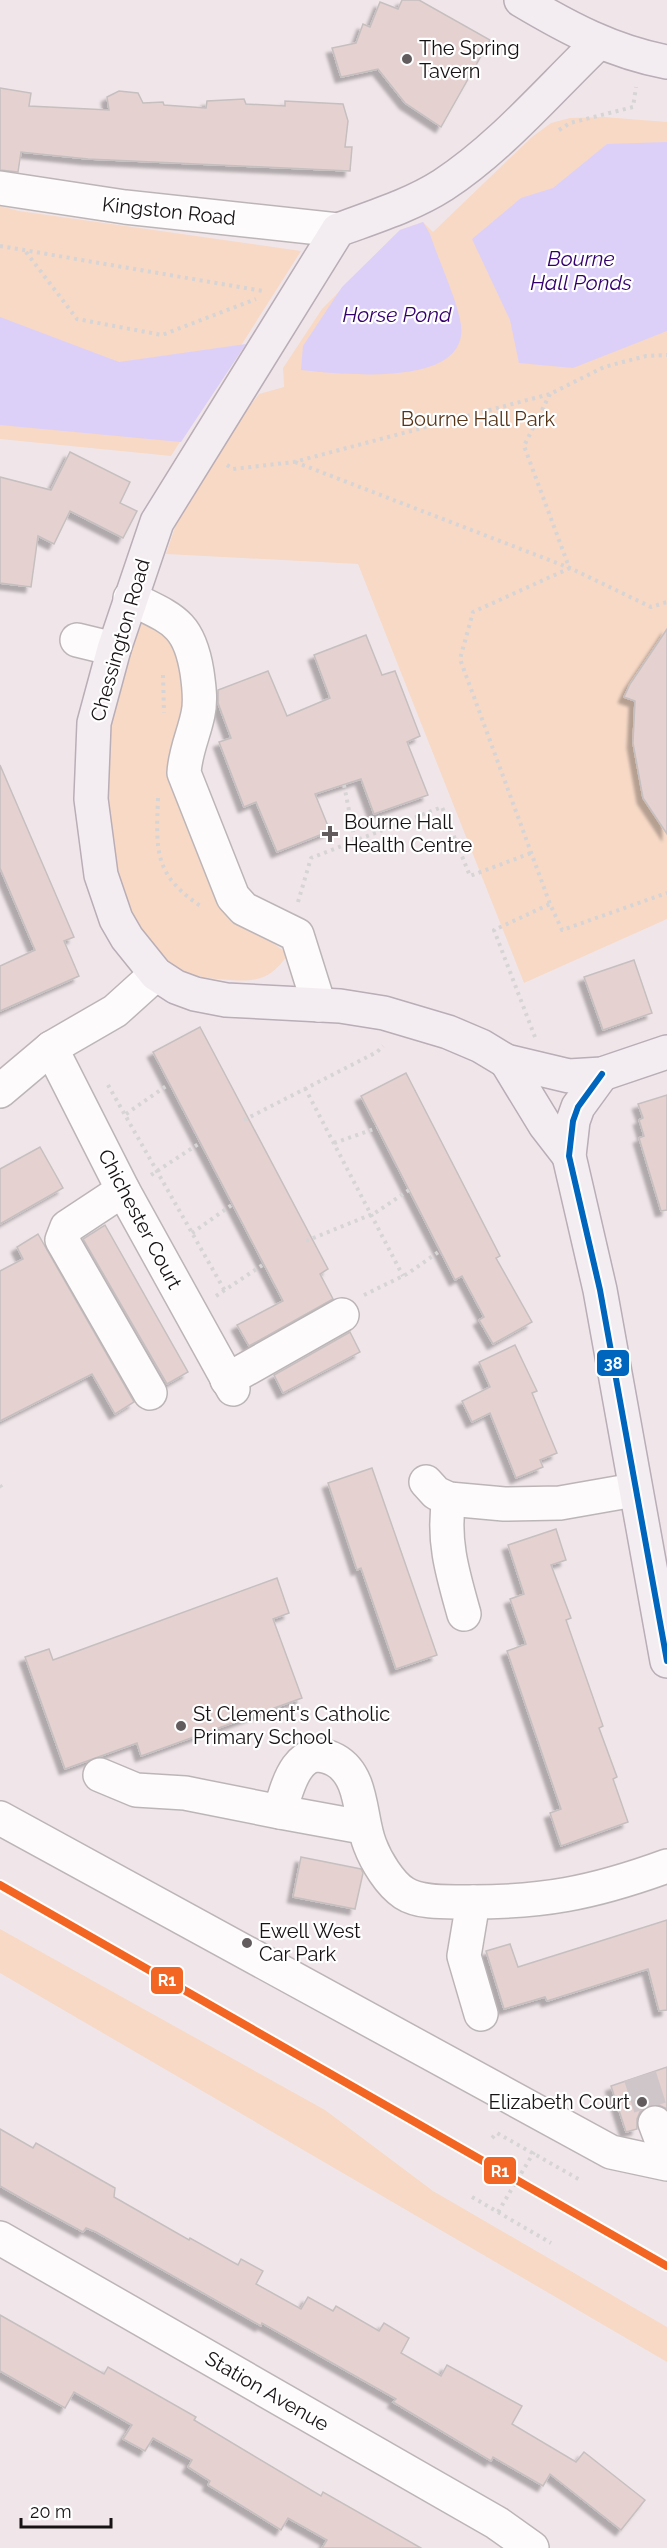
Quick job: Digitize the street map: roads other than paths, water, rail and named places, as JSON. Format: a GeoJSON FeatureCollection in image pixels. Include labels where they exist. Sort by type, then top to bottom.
{"type":"FeatureCollection","features":[{"type":"Feature","properties":{"kind":"main road"},"geometry":{"type":"LineString","coordinates":[[522,0],[599,42],[654,59]]}},
{"type":"Feature","properties":{"kind":"main road"},"geometry":{"type":"LineString","coordinates":[[338,230],[381,214],[443,185],[499,140],[599,42]]}},
{"type":"Feature","properties":{"kind":"main road","name":"Chessington Road"},"geometry":{"type":"LineString","coordinates":[[338,230],[204,450],[157,522],[114,649],[94,723],[91,799],[101,875],[116,919],[127,938],[156,974],[176,987],[216,998],[362,1009],[413,1020],[481,1046],[506,1061],[556,1074],[602,1074]]}},
{"type":"Feature","properties":{"kind":"main road"},"geometry":{"type":"LineString","coordinates":[[602,1074],[667,1052]]}},
{"type":"Feature","properties":{"kind":"main road","name":"Chessington Road"},"geometry":{"type":"LineString","coordinates":[[506,1061],[545,1125],[569,1156]]}},
{"type":"Feature","properties":{"kind":"main road","name":"Chessington Road"},"geometry":{"type":"LineString","coordinates":[[602,1074],[578,1107],[573,1121],[569,1156],[600,1290],[634,1490],[667,1661]]}},
{"type":"Feature","properties":{"kind":"street","name":"Kingston Road"},"geometry":{"type":"LineString","coordinates":[[0,188],[125,207],[338,230]]}},
{"type":"Feature","properties":{"kind":"street"},"geometry":{"type":"LineString","coordinates":[[130,598],[175,622],[188,636],[200,692],[199,713],[184,760],[184,773],[233,897],[244,909],[297,935],[320,1005]]}},
{"type":"Feature","properties":{"kind":"street"},"geometry":{"type":"LineString","coordinates":[[77,640],[114,649]]}},
{"type":"Feature","properties":{"kind":"street"},"geometry":{"type":"LineString","coordinates":[[0,1091],[51,1048],[115,1011],[156,974]]}},
{"type":"Feature","properties":{"kind":"street","name":"Chichester Court"},"geometry":{"type":"LineString","coordinates":[[51,1048],[123,1190],[230,1384],[342,1315]]}},
{"type":"Feature","properties":{"kind":"street"},"geometry":{"type":"LineString","coordinates":[[123,1190],[67,1227],[62,1240],[150,1393]]}},
{"type":"Feature","properties":{"kind":"street"},"geometry":{"type":"LineString","coordinates":[[464,1614],[448,1557],[446,1519],[438,1491],[550,1504],[634,1490]]}},
{"type":"Feature","properties":{"kind":"street"},"geometry":{"type":"LineString","coordinates":[[280,1812],[290,1776],[302,1761],[318,1755],[334,1760],[350,1772],[360,1799],[362,1827],[382,1867],[405,1894],[435,1901],[515,1902],[564,1897],[624,1881],[667,1866]]}},
{"type":"Feature","properties":{"kind":"street"},"geometry":{"type":"LineString","coordinates":[[100,1774],[136,1790],[184,1793],[362,1827]]}},
{"type":"Feature","properties":{"kind":"street"},"geometry":{"type":"LineString","coordinates":[[0,1818],[611,2152],[667,2164]]}},
{"type":"Feature","properties":{"kind":"street"},"geometry":{"type":"LineString","coordinates":[[473,1902],[464,1956],[481,2014]]}},
{"type":"Feature","properties":{"kind":"street"},"geometry":{"type":"LineString","coordinates":[[655,2123],[667,2155]]}},
{"type":"Feature","properties":{"kind":"street","name":"Station Avenue"},"geometry":{"type":"LineString","coordinates":[[0,2238],[497,2523],[532,2548]]}},
{"type":"Feature","properties":{"kind":"water","name":"Bourne Hall Ponds"},"geometry":{"type":"Polygon","coordinates":[[[667,142],[667,331],[573,368],[519,363],[510,320],[472,239],[521,198],[553,188],[607,144],[667,142]]]}},
{"type":"Feature","properties":{"kind":"water","name":"Horse Pond"},"geometry":{"type":"Polygon","coordinates":[[[423,222],[430,234],[459,316],[461,325],[458,345],[445,360],[424,368],[398,373],[343,374],[301,370],[303,346],[342,287],[400,230],[423,222]]]}},
{"type":"Feature","properties":{"kind":"water"},"geometry":{"type":"Polygon","coordinates":[[[0,317],[119,362],[246,344],[181,442],[0,425],[0,317]]]}},
{"type":"Feature","properties":{"kind":"tunnel"},"geometry":{"type":"LineString","coordinates":[[640,2076],[655,2123]]}},
{"type":"Feature","properties":{"kind":"place","name":"The Spring Tavern"},"geometry":{"type":"Point","coordinates":[407,59]}},
{"type":"Feature","properties":{"kind":"place","name":"Bourne Hall Health Centre"},"geometry":{"type":"Point","coordinates":[330,834]}},
{"type":"Feature","properties":{"kind":"place","name":"St Clement's Catholic Primary School"},"geometry":{"type":"Point","coordinates":[181,1726]}},
{"type":"Feature","properties":{"kind":"place","name":"Ewell West Car Park"},"geometry":{"type":"Point","coordinates":[247,1943]}},
{"type":"Feature","properties":{"kind":"place","name":"Elizabeth Court"},"geometry":{"type":"Point","coordinates":[642,2102]}},
{"type":"Feature","properties":{"kind":"park label","name":"Bourne Hall Park"},"geometry":{"type":"Point","coordinates":[478,419]}}]}
